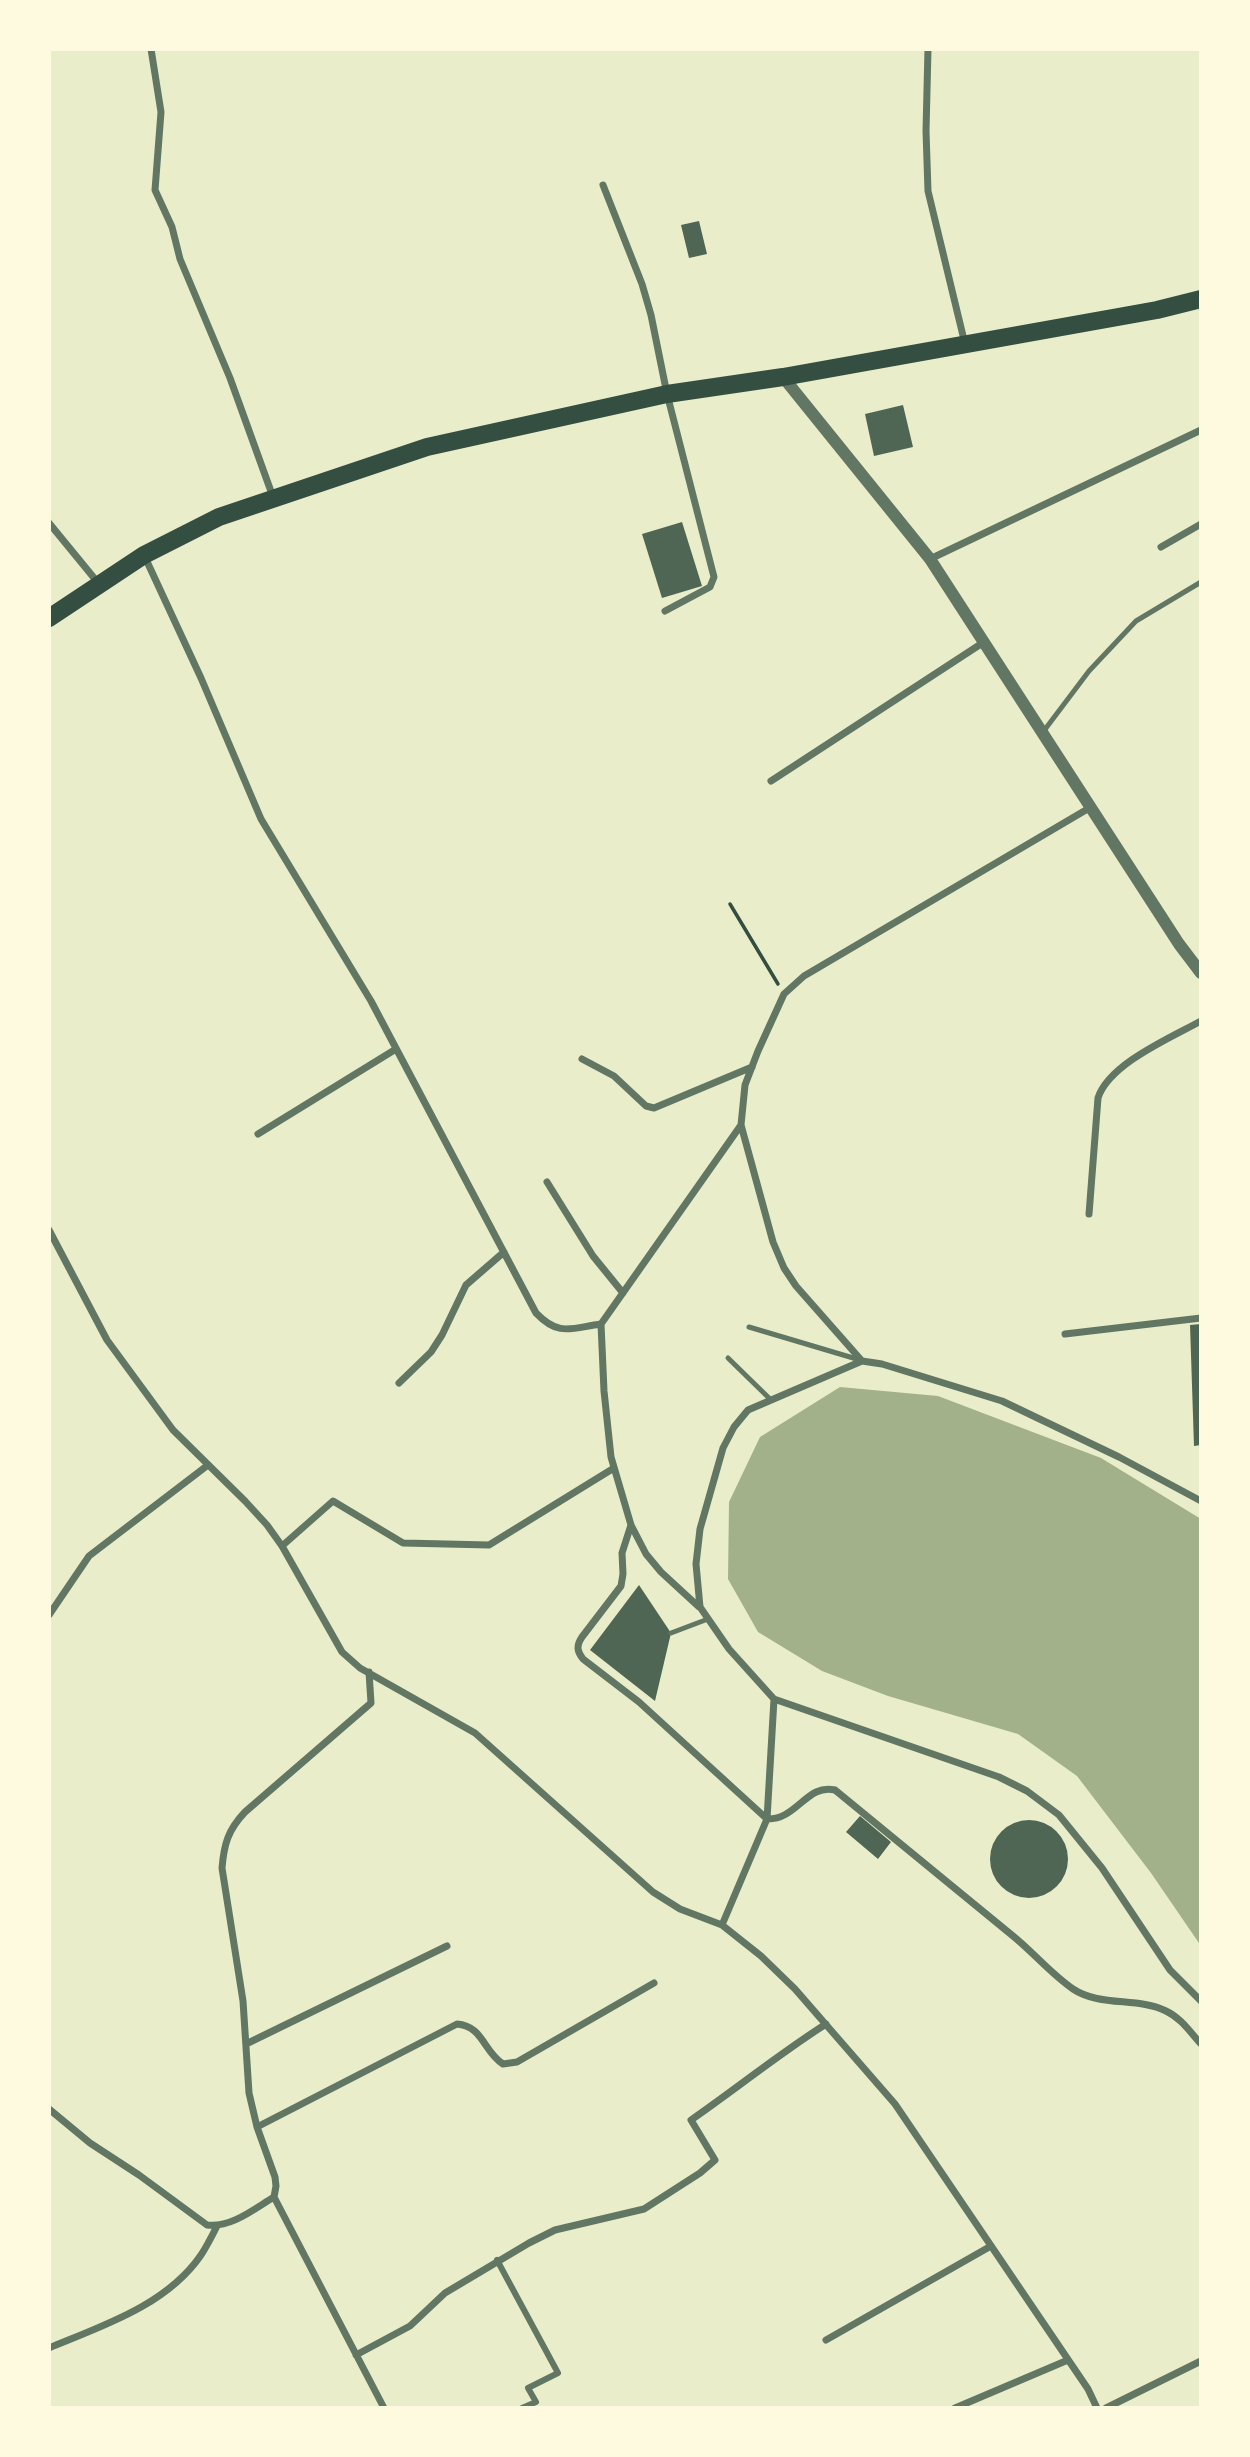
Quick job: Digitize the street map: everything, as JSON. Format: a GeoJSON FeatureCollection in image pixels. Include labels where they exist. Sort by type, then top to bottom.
{"type":"FeatureCollection","features":[{"type":"Feature","properties":{"kind":"main road"},"geometry":{"type":"LineString","coordinates":[[49,618],[144,555],[219,517],[427,447],[667,394],[965,345],[1157,310],[1201,299]]}},
{"type":"Feature","properties":{"kind":"street"},"geometry":{"type":"LineString","coordinates":[[151,49],[161,112],[155,190],[172,228],[180,259],[230,379],[273,499]]}},
{"type":"Feature","properties":{"kind":"street"},"geometry":{"type":"LineString","coordinates":[[929,49],[926,131],[928,191],[965,345]]}},
{"type":"Feature","properties":{"kind":"street"},"geometry":{"type":"LineString","coordinates":[[603,185],[642,284],[651,315],[667,394],[714,577],[710,587],[665,611]]}},
{"type":"Feature","properties":{"kind":"street"},"geometry":{"type":"LineString","coordinates":[[782,377],[930,559],[1179,944],[1201,972]]}},
{"type":"Feature","properties":{"kind":"street"},"geometry":{"type":"LineString","coordinates":[[930,559],[1201,430]]}},
{"type":"Feature","properties":{"kind":"street"},"geometry":{"type":"LineString","coordinates":[[49,523],[99,584]]}},
{"type":"Feature","properties":{"kind":"street"},"geometry":{"type":"LineString","coordinates":[[1161,547],[1201,524]]}},
{"type":"Feature","properties":{"kind":"street"},"geometry":{"type":"LineString","coordinates":[[144,555],[201,678],[261,819],[371,1001],[536,1313],[548,1325],[560,1330],[601,1324]]}},
{"type":"Feature","properties":{"kind":"street"},"geometry":{"type":"LineString","coordinates":[[771,781],[985,642]]}},
{"type":"Feature","properties":{"kind":"street"},"geometry":{"type":"LineString","coordinates":[[862,1361],[796,1286],[784,1268],[773,1242],[741,1125],[745,1085],[752,1067],[784,994],[804,976],[1091,807]]}},
{"type":"Feature","properties":{"kind":"street"},"geometry":{"type":"LineString","coordinates":[[1089,1214],[1098,1097],[1101,1088],[1123,1065],[1201,1021]]}},
{"type":"Feature","properties":{"kind":"street"},"geometry":{"type":"LineString","coordinates":[[258,1134],[396,1049]]}},
{"type":"Feature","properties":{"kind":"street"},"geometry":{"type":"LineString","coordinates":[[582,1059],[614,1076],[646,1107],[654,1108],[752,1067]]}},
{"type":"Feature","properties":{"kind":"street"},"geometry":{"type":"LineString","coordinates":[[741,1125],[601,1324],[604,1391],[614,1468],[631,1525],[646,1554],[661,1572],[699,1607],[729,1649],[774,1699],[999,1777],[1027,1791],[1059,1815],[1102,1868],[1170,1970],[1201,2001]]}},
{"type":"Feature","properties":{"kind":"street"},"geometry":{"type":"LineString","coordinates":[[547,1182],[593,1256],[623,1293]]}},
{"type":"Feature","properties":{"kind":"street"},"geometry":{"type":"LineString","coordinates":[[49,1230],[107,1340],[173,1430],[245,1501],[282,1546],[342,1652],[352,1662],[475,1732],[653,1892],[680,1909],[722,1925],[761,1956],[795,1989],[895,2104],[1088,2389],[1097,2408]]}},
{"type":"Feature","properties":{"kind":"street"},"geometry":{"type":"LineString","coordinates":[[399,1383],[431,1352],[466,1285],[504,1252]]}},
{"type":"Feature","properties":{"kind":"street"},"geometry":{"type":"LineString","coordinates":[[1065,1334],[1201,1318]]}},
{"type":"Feature","properties":{"kind":"street"},"geometry":{"type":"LineString","coordinates":[[699,1607],[696,1564],[700,1528],[723,1448],[734,1427],[748,1410],[862,1361],[881,1364],[1002,1401],[1119,1457],[1201,1501]]}},
{"type":"Feature","properties":{"kind":"street"},"geometry":{"type":"LineString","coordinates":[[49,1615],[89,1556],[208,1465]]}},
{"type":"Feature","properties":{"kind":"street"},"geometry":{"type":"LineString","coordinates":[[282,1546],[333,1501],[402,1543],[489,1545],[614,1468]]}},
{"type":"Feature","properties":{"kind":"street"},"geometry":{"type":"LineString","coordinates":[[631,1525],[622,1553],[621,1586],[577,1644],[583,1659],[639,1702],[767,1819],[778,1819],[787,1815],[825,1787],[835,1790],[1077,1991],[1095,1998],[1148,2004],[1168,2011],[1180,2019],[1201,2044]]}},
{"type":"Feature","properties":{"kind":"street"},"geometry":{"type":"LineString","coordinates":[[369,1672],[372,1703],[231,1826],[226,1837],[222,1868],[243,2001],[249,2093],[257,2127],[275,2177],[274,2197],[384,2408]]}},
{"type":"Feature","properties":{"kind":"street"},"geometry":{"type":"LineString","coordinates":[[722,1925],[767,1819],[774,1699]]}},
{"type":"Feature","properties":{"kind":"street"},"geometry":{"type":"LineString","coordinates":[[246,2044],[447,1946]]}},
{"type":"Feature","properties":{"kind":"street"},"geometry":{"type":"LineString","coordinates":[[257,2127],[457,2024],[468,2025],[477,2031],[494,2059],[503,2064],[517,2062],[654,1983]]}},
{"type":"Feature","properties":{"kind":"street"},"geometry":{"type":"LineString","coordinates":[[356,2355],[410,2326],[445,2293],[498,2260],[555,2231],[644,2209],[700,2173],[715,2161],[691,2119],[741,2085],[772,2059],[825,2024]]}},
{"type":"Feature","properties":{"kind":"street"},"geometry":{"type":"LineString","coordinates":[[49,2109],[90,2143],[207,2225],[229,2223],[274,2197]]}},
{"type":"Feature","properties":{"kind":"street"},"geometry":{"type":"LineString","coordinates":[[49,2348],[100,2328],[156,2297],[184,2274],[201,2255],[217,2226]]}},
{"type":"Feature","properties":{"kind":"street"},"geometry":{"type":"LineString","coordinates":[[826,2340],[991,2246]]}},
{"type":"Feature","properties":{"kind":"street"},"geometry":{"type":"LineString","coordinates":[[498,2260],[558,2373],[528,2388],[536,2402],[522,2408]]}},
{"type":"Feature","properties":{"kind":"street"},"geometry":{"type":"LineString","coordinates":[[955,2408],[1068,2360]]}},
{"type":"Feature","properties":{"kind":"street"},"geometry":{"type":"LineString","coordinates":[[1105,2408],[1201,2361]]}},
{"type":"Feature","properties":{"kind":"lane"},"geometry":{"type":"LineString","coordinates":[[1043,732],[1089,671],[1136,621],[1201,582]]}},
{"type":"Feature","properties":{"kind":"lane"},"geometry":{"type":"LineString","coordinates":[[749,1327],[862,1361]]}},
{"type":"Feature","properties":{"kind":"lane"},"geometry":{"type":"LineString","coordinates":[[728,1358],[771,1400]]}},
{"type":"Feature","properties":{"kind":"lane"},"geometry":{"type":"LineString","coordinates":[[671,1633],[708,1619]]}},
{"type":"Feature","properties":{"kind":"path"},"geometry":{"type":"LineString","coordinates":[[730,904],[784,994]]}},
{"type":"Feature","properties":{"kind":"shaded area"},"geometry":{"type":"Polygon","coordinates":[[[840,1387],[938,1396],[1101,1458],[1201,1519],[1201,1946],[1151,1873],[1077,1776],[1018,1734],[888,1696],[822,1671],[758,1632],[728,1579],[729,1502],[760,1437],[840,1387]]]}},
{"type":"Feature","properties":{"kind":"building"},"geometry":{"type":"Polygon","coordinates":[[[699,221],[707,254],[689,258],[681,225],[699,221]]]}},
{"type":"Feature","properties":{"kind":"building"},"geometry":{"type":"Polygon","coordinates":[[[903,405],[913,447],[874,456],[865,414],[903,405]]]}},
{"type":"Feature","properties":{"kind":"building"},"geometry":{"type":"Polygon","coordinates":[[[682,522],[702,586],[662,598],[642,534],[682,522]]]}},
{"type":"Feature","properties":{"kind":"building"},"geometry":{"type":"Polygon","coordinates":[[[1201,1324],[1201,1445],[1194,1446],[1190,1325],[1201,1324]]]}},
{"type":"Feature","properties":{"kind":"building"},"geometry":{"type":"Polygon","coordinates":[[[639,1585],[671,1633],[655,1701],[590,1650],[639,1585]]]}},
{"type":"Feature","properties":{"kind":"building"},"geometry":{"type":"Polygon","coordinates":[[[860,1816],[891,1842],[878,1859],[846,1832],[860,1816]]]}},
{"type":"Feature","properties":{"kind":"building"},"geometry":{"type":"Polygon","coordinates":[[[1029,1820],[1044,1823],[1056,1832],[1065,1844],[1068,1859],[1065,1874],[1056,1886],[1044,1895],[1029,1898],[1014,1895],[1002,1886],[993,1874],[990,1859],[993,1844],[1002,1832],[1014,1823],[1029,1820]]]}}]}
